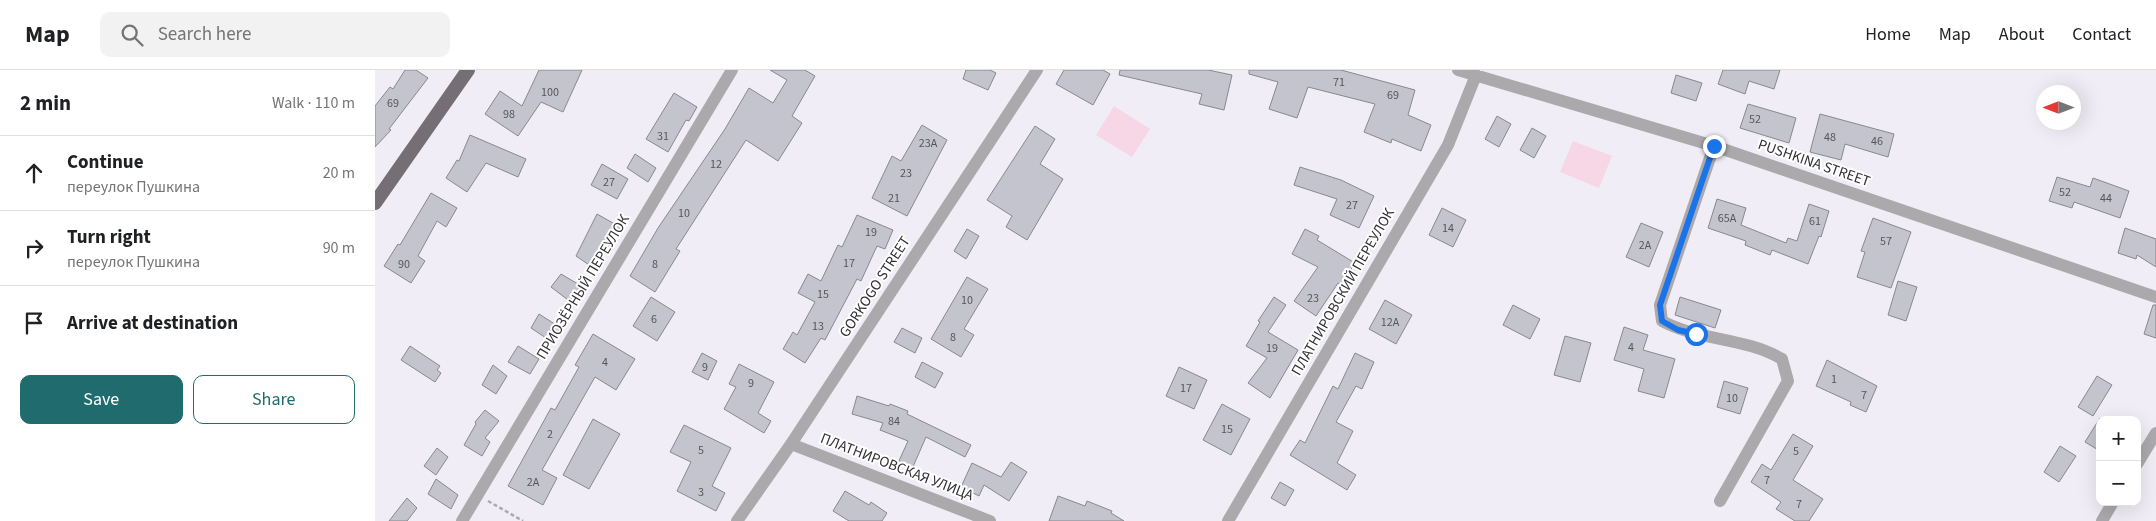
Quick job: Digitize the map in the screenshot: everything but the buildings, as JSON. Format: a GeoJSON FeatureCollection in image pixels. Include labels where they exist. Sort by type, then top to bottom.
{"type":"FeatureCollection","features":[{"type":"Feature","properties":{"kind":"main road"},"geometry":{"type":"LineString","coordinates":[[375,203],[468,70]]}},
{"type":"Feature","properties":{"kind":"street","name":"ПРИОЗЁРНЫЙ ПЕРЕУЛОК"},"geometry":{"type":"LineString","coordinates":[[462,521],[732,70]]}},
{"type":"Feature","properties":{"kind":"street","name":"GORKOGO STREET"},"geometry":{"type":"LineString","coordinates":[[737,521],[791,444],[1037,70]]}},
{"type":"Feature","properties":{"kind":"street","name":"PUSHKINA STREET"},"geometry":{"type":"LineString","coordinates":[[1458,70],[1714,146],[2156,297]]}},
{"type":"Feature","properties":{"kind":"street","name":"ПЛАТНИРОВСКИЙ ПЕРЕУЛОК"},"geometry":{"type":"LineString","coordinates":[[1228,521],[1448,145],[1476,75]]}},
{"type":"Feature","properties":{"kind":"street"},"geometry":{"type":"LineString","coordinates":[[1714,146],[1660,305],[1662,321],[1678,330],[1766,350],[1782,359],[1788,381],[1720,501]]}},
{"type":"Feature","properties":{"kind":"street"},"geometry":{"type":"LineString","coordinates":[[2139,461],[2156,434]]}},
{"type":"Feature","properties":{"kind":"street","name":"ПЛАТНИРОВСКАЯ УЛИЦА"},"geometry":{"type":"LineString","coordinates":[[791,444],[990,521]]}},
{"type":"Feature","properties":{"kind":"street"},"geometry":{"type":"LineString","coordinates":[[2102,521],[2111,506]]}},
{"type":"Feature","properties":{"kind":"path"},"geometry":{"type":"LineString","coordinates":[[478,495],[523,521]]}},
{"type":"Feature","properties":{"kind":"shaded area"},"geometry":{"type":"Polygon","coordinates":[[[1114,106],[1150,129],[1132,157],[1096,135],[1114,106]]]}},
{"type":"Feature","properties":{"kind":"shaded area"},"geometry":{"type":"Polygon","coordinates":[[[1573,141],[1612,156],[1599,188],[1560,172],[1573,141]]]}},
{"type":"Feature","properties":{"kind":"route"},"geometry":{"type":"LineString","coordinates":[[1696,334],[1678,330],[1662,321],[1660,305],[1714,146]]}}]}
